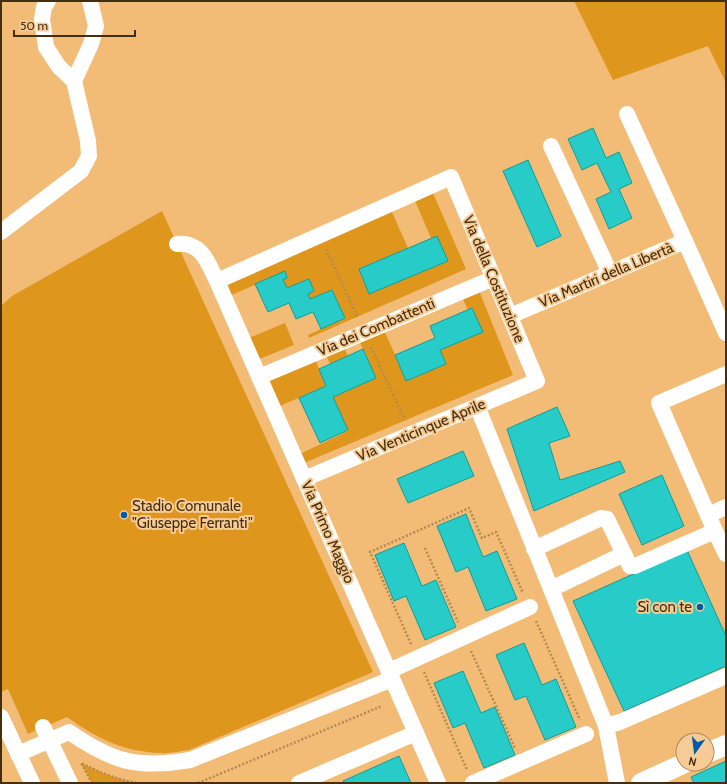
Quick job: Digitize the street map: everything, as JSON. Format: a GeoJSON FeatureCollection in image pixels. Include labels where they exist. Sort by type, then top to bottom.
{"type":"FeatureCollection","features":[{"type":"Feature","properties":{"kind":"main road"},"geometry":{"type":"LineString","coordinates":[[641,783],[675,768]]}},
{"type":"Feature","properties":{"kind":"street"},"geometry":{"type":"LineString","coordinates":[[1,232],[81,171],[89,156],[88,141],[74,82],[59,67],[46,47],[42,19],[44,7],[48,1]]}},
{"type":"Feature","properties":{"kind":"street"},"geometry":{"type":"LineString","coordinates":[[74,82],[96,26],[90,1]]}},
{"type":"Feature","properties":{"kind":"street","name":"Via Martiri della Libertà"},"geometry":{"type":"LineString","coordinates":[[510,316],[684,241],[627,114]]}},
{"type":"Feature","properties":{"kind":"street"},"geometry":{"type":"LineString","coordinates":[[551,146],[610,273]]}},
{"type":"Feature","properties":{"kind":"street","name":"Via della Costituzione"},"geometry":{"type":"LineString","coordinates":[[217,281],[451,177],[537,381]]}},
{"type":"Feature","properties":{"kind":"street"},"geometry":{"type":"LineString","coordinates":[[684,241],[726,333]]}},
{"type":"Feature","properties":{"kind":"street","name":"Via Primo Maggio"},"geometry":{"type":"LineString","coordinates":[[177,244],[182,243],[193,245],[203,253],[217,281],[438,783]]}},
{"type":"Feature","properties":{"kind":"street","name":"Via dei Combattenti"},"geometry":{"type":"LineString","coordinates":[[259,377],[494,278]]}},
{"type":"Feature","properties":{"kind":"street"},"geometry":{"type":"LineString","coordinates":[[726,374],[659,403],[726,554]]}},
{"type":"Feature","properties":{"kind":"street","name":"Via Venticinque Aprile"},"geometry":{"type":"LineString","coordinates":[[304,479],[537,381]]}},
{"type":"Feature","properties":{"kind":"street"},"geometry":{"type":"LineString","coordinates":[[477,406],[606,726],[617,783]]}},
{"type":"Feature","properties":{"kind":"street"},"geometry":{"type":"LineString","coordinates":[[708,515],[726,507]]}},
{"type":"Feature","properties":{"kind":"street"},"geometry":{"type":"LineString","coordinates":[[534,548],[601,518],[607,519],[630,566],[635,566],[715,531]]}},
{"type":"Feature","properties":{"kind":"street"},"geometry":{"type":"LineString","coordinates":[[551,589],[624,554]]}},
{"type":"Feature","properties":{"kind":"street"},"geometry":{"type":"LineString","coordinates":[[18,754],[47,734],[69,732],[86,744],[107,755],[129,762],[150,765],[170,764],[190,760],[390,675],[465,637],[530,607]]}},
{"type":"Feature","properties":{"kind":"street"},"geometry":{"type":"LineString","coordinates":[[606,726],[620,722],[726,676]]}},
{"type":"Feature","properties":{"kind":"street"},"geometry":{"type":"LineString","coordinates":[[1,717],[32,783]]}},
{"type":"Feature","properties":{"kind":"street"},"geometry":{"type":"LineString","coordinates":[[299,783],[416,733]]}},
{"type":"Feature","properties":{"kind":"street"},"geometry":{"type":"LineString","coordinates":[[47,734],[70,783]]}},
{"type":"Feature","properties":{"kind":"street"},"geometry":{"type":"LineString","coordinates":[[472,783],[586,734]]}},
{"type":"Feature","properties":{"kind":"path"},"geometry":{"type":"LineString","coordinates":[[424,548],[521,762]]}},
{"type":"Feature","properties":{"kind":"path"},"geometry":{"type":"LineString","coordinates":[[198,783],[382,706]]}},
{"type":"Feature","properties":{"kind":"path"},"geometry":{"type":"LineString","coordinates":[[92,783],[81,763],[124,781],[138,783]]}},
{"type":"Feature","properties":{"kind":"shaded area"},"geometry":{"type":"Polygon","coordinates":[[[574,1],[726,1],[726,83],[708,46],[613,80],[574,1]]]}},
{"type":"Feature","properties":{"kind":"shaded area"},"geometry":{"type":"Polygon","coordinates":[[[433,193],[466,269],[309,338],[308,335],[345,318],[332,290],[310,299],[308,294],[314,291],[309,279],[287,288],[283,280],[287,278],[285,272],[229,296],[226,289],[228,282],[391,210],[408,248],[431,238],[415,201],[433,193]]]}},
{"type":"Feature","properties":{"kind":"shaded area"},"geometry":{"type":"Polygon","coordinates":[[[162,211],[373,672],[189,750],[171,753],[148,752],[123,747],[100,737],[67,717],[28,734],[8,689],[1,692],[1,306],[12,296],[162,211]]]}},
{"type":"Feature","properties":{"kind":"shaded area"},"geometry":{"type":"Polygon","coordinates":[[[478,288],[513,375],[304,463],[300,454],[348,431],[333,397],[376,378],[358,338],[383,328],[407,381],[446,364],[440,350],[482,332],[473,309],[468,310],[461,295],[478,288]]]}},
{"type":"Feature","properties":{"kind":"shaded area"},"geometry":{"type":"Polygon","coordinates":[[[285,323],[294,345],[259,358],[249,338],[285,323]]]}},
{"type":"Feature","properties":{"kind":"shaded area"},"geometry":{"type":"Polygon","coordinates":[[[343,345],[348,356],[330,364],[325,353],[343,345]]]}},
{"type":"Feature","properties":{"kind":"shaded area"},"geometry":{"type":"Polygon","coordinates":[[[315,359],[326,386],[280,406],[269,381],[315,359]]]}},
{"type":"Feature","properties":{"kind":"shaded area"},"geometry":{"type":"Polygon","coordinates":[[[81,763],[95,770],[123,780],[138,783],[92,783],[81,763]]]}},
{"type":"Feature","properties":{"kind":"building"},"geometry":{"type":"Polygon","coordinates":[[[593,128],[606,158],[619,152],[632,183],[619,189],[632,218],[609,229],[596,199],[611,192],[597,163],[582,170],[568,139],[593,128]]]}},
{"type":"Feature","properties":{"kind":"building"},"geometry":{"type":"Polygon","coordinates":[[[528,160],[561,236],[537,247],[503,171],[528,160]]]}},
{"type":"Feature","properties":{"kind":"building"},"geometry":{"type":"Polygon","coordinates":[[[437,236],[448,261],[369,294],[359,269],[437,236]]]}},
{"type":"Feature","properties":{"kind":"building"},"geometry":{"type":"Polygon","coordinates":[[[285,271],[287,278],[283,280],[287,288],[309,279],[314,291],[308,294],[310,299],[332,290],[345,318],[321,329],[313,312],[296,319],[289,303],[268,312],[255,284],[285,271]]]}},
{"type":"Feature","properties":{"kind":"building"},"geometry":{"type":"Polygon","coordinates":[[[472,308],[483,332],[440,350],[446,364],[406,381],[395,355],[435,338],[430,326],[472,308]]]}},
{"type":"Feature","properties":{"kind":"building"},"geometry":{"type":"Polygon","coordinates":[[[363,349],[376,378],[333,397],[348,430],[320,443],[299,398],[326,386],[319,369],[363,349]]]}},
{"type":"Feature","properties":{"kind":"building"},"geometry":{"type":"Polygon","coordinates":[[[557,407],[570,436],[549,443],[560,480],[620,461],[625,472],[534,511],[507,429],[557,407]]]}},
{"type":"Feature","properties":{"kind":"building"},"geometry":{"type":"Polygon","coordinates":[[[463,451],[474,476],[408,503],[397,479],[463,451]]]}},
{"type":"Feature","properties":{"kind":"building"},"geometry":{"type":"Polygon","coordinates":[[[662,475],[684,526],[642,545],[619,494],[662,475]]]}},
{"type":"Feature","properties":{"kind":"building"},"geometry":{"type":"Polygon","coordinates":[[[466,514],[483,557],[497,551],[517,599],[486,611],[468,567],[456,572],[437,526],[466,514]]]}},
{"type":"Feature","properties":{"kind":"building"},"geometry":{"type":"Polygon","coordinates":[[[404,543],[422,586],[436,580],[456,627],[425,640],[406,596],[394,601],[375,555],[404,543]]]}},
{"type":"Feature","properties":{"kind":"building"},"geometry":{"type":"Polygon","coordinates":[[[687,550],[726,636],[726,666],[624,711],[573,601],[687,550]]]}},
{"type":"Feature","properties":{"kind":"building"},"geometry":{"type":"Polygon","coordinates":[[[524,643],[542,685],[556,679],[576,727],[545,740],[526,696],[515,700],[496,655],[524,643]]]}},
{"type":"Feature","properties":{"kind":"building"},"geometry":{"type":"Polygon","coordinates":[[[463,671],[481,713],[495,707],[515,755],[484,768],[465,723],[453,728],[434,683],[463,671]]]}},
{"type":"Feature","properties":{"kind":"building"},"geometry":{"type":"Polygon","coordinates":[[[399,756],[411,783],[344,783],[343,781],[399,756]]]}},
{"type":"Feature","properties":{"kind":"building"},"geometry":{"type":"Polygon","coordinates":[[[726,761],[726,783],[694,783],[691,777],[702,772],[715,772],[715,766],[726,761]]]}},
{"type":"Feature","properties":{"kind":"place","name":"Stadio Comunale \"Giuseppe Ferranti\""},"geometry":{"type":"Point","coordinates":[124,515]}},
{"type":"Feature","properties":{"kind":"place","name":"Sì con te"},"geometry":{"type":"Point","coordinates":[700,607]}}]}
